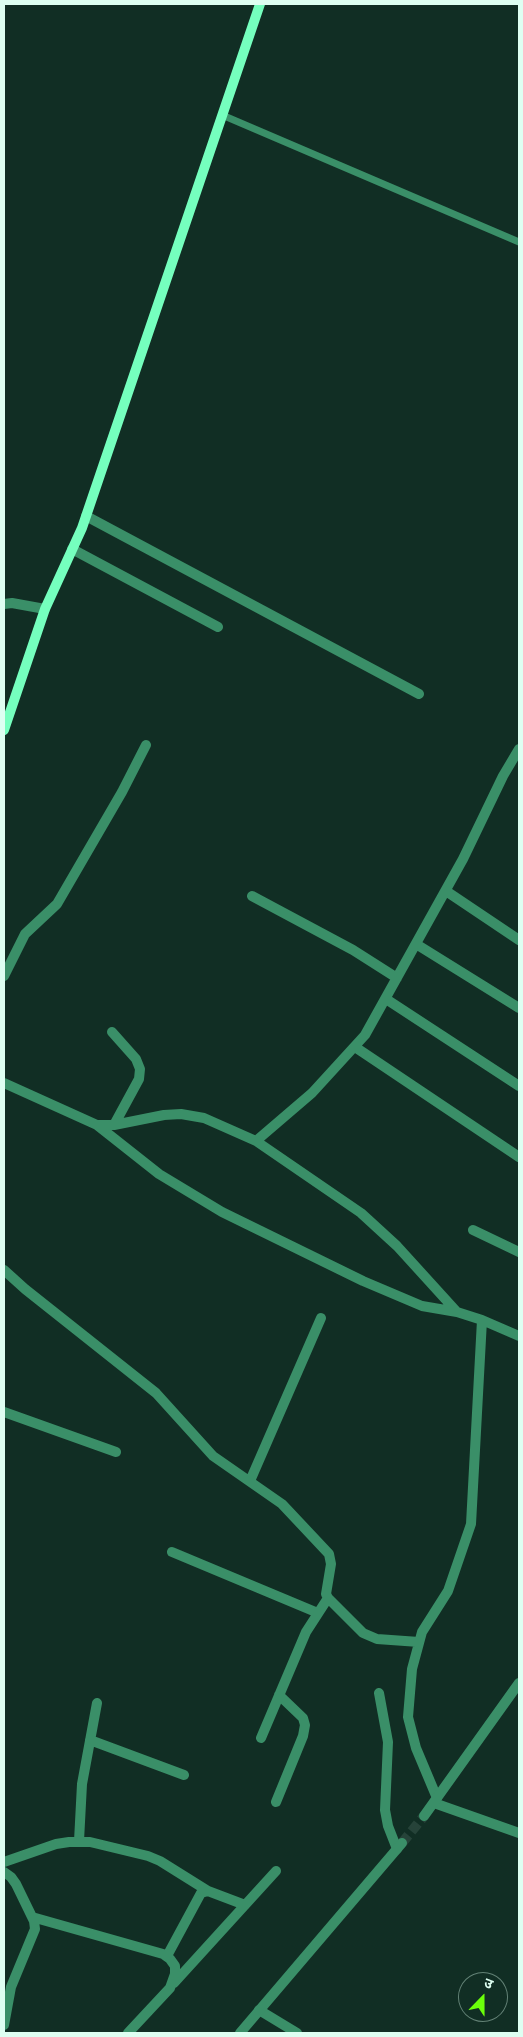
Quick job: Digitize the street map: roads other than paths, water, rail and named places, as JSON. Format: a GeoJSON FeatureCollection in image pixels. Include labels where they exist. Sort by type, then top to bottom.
{"type":"FeatureCollection","features":[{"type":"Feature","properties":{"kind":"main road"},"geometry":{"type":"LineString","coordinates":[[4,730],[44,609],[86,516],[260,4]]}},
{"type":"Feature","properties":{"kind":"street"},"geometry":{"type":"LineString","coordinates":[[86,516],[419,694]]}},
{"type":"Feature","properties":{"kind":"street"},"geometry":{"type":"LineString","coordinates":[[72,549],[218,627]]}},
{"type":"Feature","properties":{"kind":"street"},"geometry":{"type":"LineString","coordinates":[[4,604],[12,603],[44,609]]}},
{"type":"Feature","properties":{"kind":"street"},"geometry":{"type":"LineString","coordinates":[[4,976],[25,934],[57,904],[122,792],[146,745]]}},
{"type":"Feature","properties":{"kind":"street"},"geometry":{"type":"LineString","coordinates":[[256,1141],[312,1093],[364,1035],[466,855],[503,776],[519,749]]}},
{"type":"Feature","properties":{"kind":"street"},"geometry":{"type":"LineString","coordinates":[[446,891],[519,940]]}},
{"type":"Feature","properties":{"kind":"street"},"geometry":{"type":"LineString","coordinates":[[252,896],[353,950],[397,978]]}},
{"type":"Feature","properties":{"kind":"street"},"geometry":{"type":"LineString","coordinates":[[416,944],[519,1008]]}},
{"type":"Feature","properties":{"kind":"street"},"geometry":{"type":"LineString","coordinates":[[386,999],[519,1086]]}},
{"type":"Feature","properties":{"kind":"street"},"geometry":{"type":"LineString","coordinates":[[112,1032],[136,1060],[140,1069],[139,1079],[114,1125]]}},
{"type":"Feature","properties":{"kind":"street"},"geometry":{"type":"LineString","coordinates":[[355,1047],[519,1157]]}},
{"type":"Feature","properties":{"kind":"street"},"geometry":{"type":"LineString","coordinates":[[4,1083],[97,1125],[159,1174],[222,1212],[371,1285],[422,1306],[457,1312],[482,1320],[519,1336]]}},
{"type":"Feature","properties":{"kind":"street"},"geometry":{"type":"LineString","coordinates":[[97,1125],[114,1125],[164,1115],[181,1114],[204,1118],[256,1141],[361,1213],[396,1246],[457,1312]]}},
{"type":"Feature","properties":{"kind":"street"},"geometry":{"type":"LineString","coordinates":[[473,1230],[519,1252]]}},
{"type":"Feature","properties":{"kind":"street"},"geometry":{"type":"LineString","coordinates":[[4,1270],[25,1289],[156,1393],[213,1456],[282,1504],[329,1554],[331,1559],[326,1588],[328,1598],[367,1636],[377,1639],[419,1642]]}},
{"type":"Feature","properties":{"kind":"street"},"geometry":{"type":"LineString","coordinates":[[250,1481],[321,1318]]}},
{"type":"Feature","properties":{"kind":"street"},"geometry":{"type":"LineString","coordinates":[[482,1320],[471,1524],[448,1591],[422,1632],[412,1669],[408,1717],[416,1748],[435,1800],[519,1832]]}},
{"type":"Feature","properties":{"kind":"street"},"geometry":{"type":"LineString","coordinates":[[4,1412],[116,1452]]}},
{"type":"Feature","properties":{"kind":"street"},"geometry":{"type":"LineString","coordinates":[[172,1552],[318,1613]]}},
{"type":"Feature","properties":{"kind":"street"},"geometry":{"type":"LineString","coordinates":[[261,1738],[306,1632],[328,1598]]}},
{"type":"Feature","properties":{"kind":"street"},"geometry":{"type":"LineString","coordinates":[[424,1816],[519,1682]]}},
{"type":"Feature","properties":{"kind":"street"},"geometry":{"type":"LineString","coordinates":[[240,2033],[399,1846],[388,1826],[385,1810],[388,1742],[379,1693]]}},
{"type":"Feature","properties":{"kind":"street"},"geometry":{"type":"LineString","coordinates":[[276,1802],[303,1736],[304,1725],[303,1718],[279,1695]]}},
{"type":"Feature","properties":{"kind":"street"},"geometry":{"type":"LineString","coordinates":[[79,1841],[82,1784],[97,1703]]}},
{"type":"Feature","properties":{"kind":"street"},"geometry":{"type":"LineString","coordinates":[[90,1740],[184,1775]]}},
{"type":"Feature","properties":{"kind":"street"},"geometry":{"type":"LineString","coordinates":[[4,1862],[56,1844],[79,1841],[148,1856],[170,1866],[208,1891],[245,1905]]}},
{"type":"Feature","properties":{"kind":"street"},"geometry":{"type":"LineString","coordinates":[[128,2033],[276,1871]]}},
{"type":"Feature","properties":{"kind":"street"},"geometry":{"type":"LineString","coordinates":[[4,1872],[11,1876],[16,1884],[32,1917],[35,1928],[34,1936],[10,1987],[4,2025]]}},
{"type":"Feature","properties":{"kind":"street"},"geometry":{"type":"LineString","coordinates":[[167,1956],[198,1896],[208,1891]]}},
{"type":"Feature","properties":{"kind":"street"},"geometry":{"type":"LineString","coordinates":[[32,1917],[167,1956],[174,1966],[175,1974],[170,1988]]}},
{"type":"Feature","properties":{"kind":"street"},"geometry":{"type":"LineString","coordinates":[[259,2010],[297,2033]]}},
{"type":"Feature","properties":{"kind":"lane"},"geometry":{"type":"LineString","coordinates":[[222,115],[519,242]]}},
{"type":"Feature","properties":{"kind":"tunnel"},"geometry":{"type":"LineString","coordinates":[[402,1843],[424,1816]]}}]}
